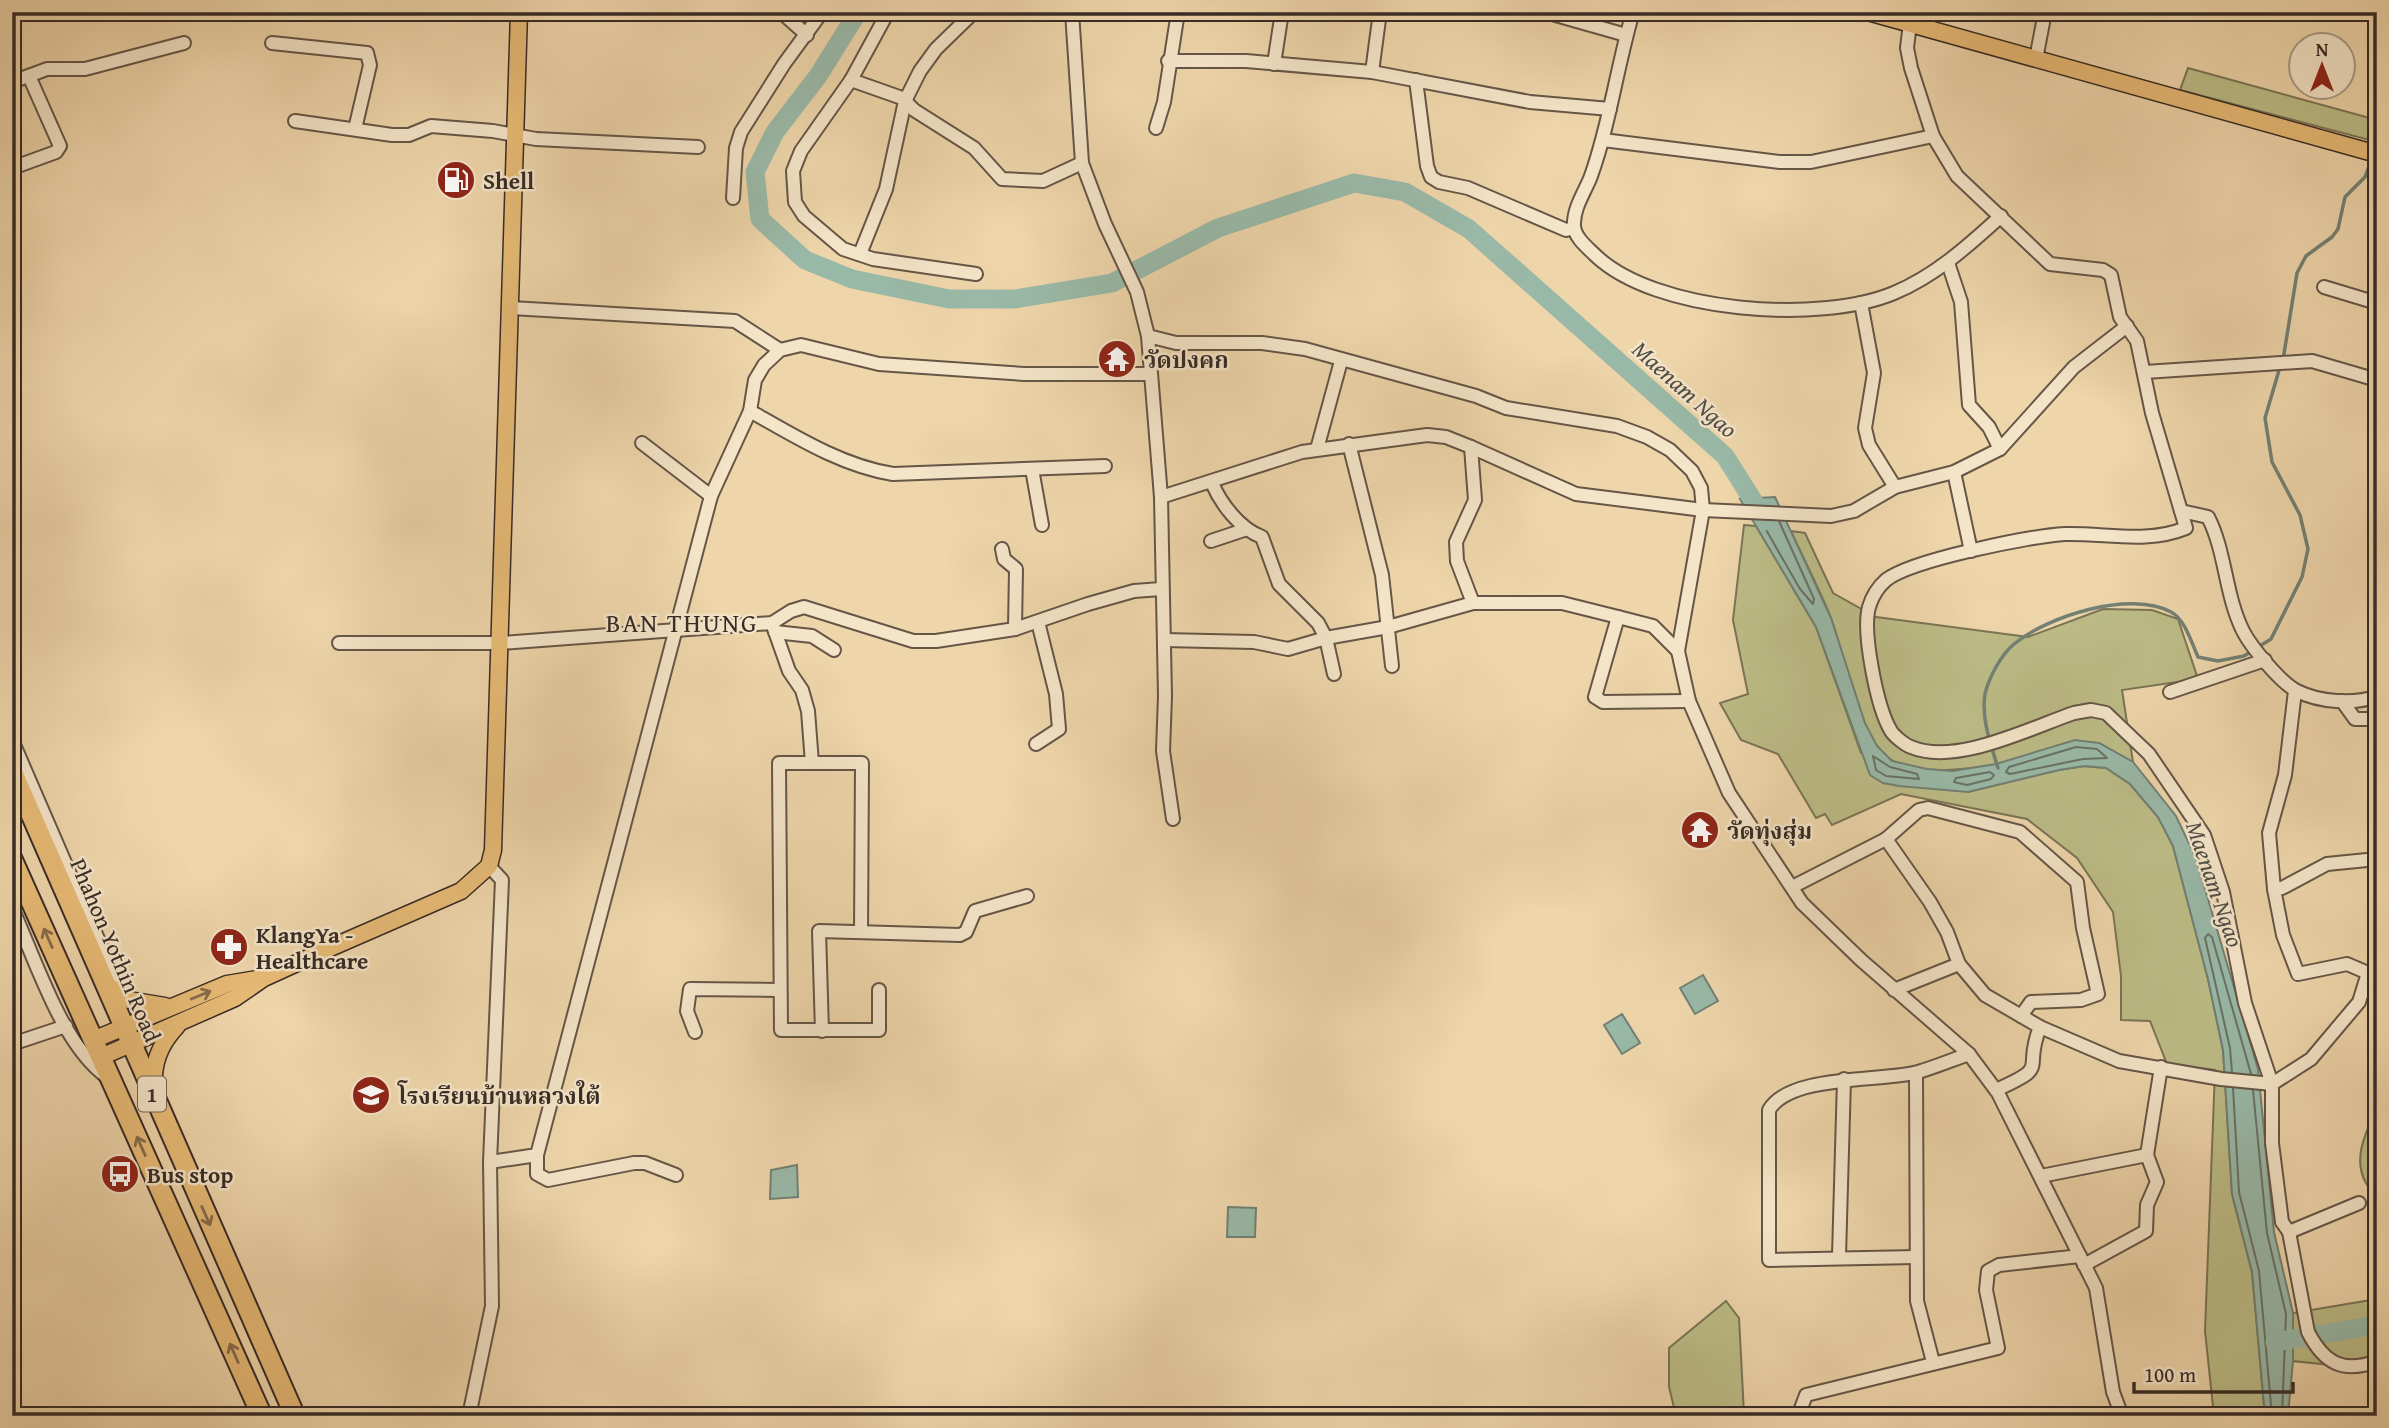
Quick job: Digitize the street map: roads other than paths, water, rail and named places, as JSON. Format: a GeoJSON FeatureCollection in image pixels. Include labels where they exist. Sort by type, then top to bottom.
{"type":"FeatureCollection","features":[{"type":"Feature","properties":{"kind":"highway","name":"Phahon Yothin Road"},"geometry":{"type":"LineString","coordinates":[[12,771],[125,1035],[295,1416]]}},
{"type":"Feature","properties":{"kind":"highway","name":"1"},"geometry":{"type":"LineString","coordinates":[[12,859],[262,1416]]}},
{"type":"Feature","properties":{"kind":"main road"},"geometry":{"type":"LineString","coordinates":[[125,1035],[181,1021],[235,998],[264,978],[461,891],[489,866],[493,850],[519,12]]}},
{"type":"Feature","properties":{"kind":"main road"},"geometry":{"type":"LineString","coordinates":[[1868,12],[2372,152]]}},
{"type":"Feature","properties":{"kind":"main road"},"geometry":{"type":"LineString","coordinates":[[97,1048],[125,1035],[173,1006],[227,984],[264,978]]}},
{"type":"Feature","properties":{"kind":"main road"},"geometry":{"type":"LineString","coordinates":[[102,980],[123,997],[147,1005],[173,1006]]}},
{"type":"Feature","properties":{"kind":"main road"},"geometry":{"type":"LineString","coordinates":[[155,1101],[154,1067],[165,1039],[181,1021]]}},
{"type":"Feature","properties":{"kind":"street"},"geometry":{"type":"LineString","coordinates":[[781,12],[807,35]]}},
{"type":"Feature","properties":{"kind":"street"},"geometry":{"type":"LineString","coordinates":[[733,198],[736,148],[741,132],[822,12]]}},
{"type":"Feature","properties":{"kind":"street"},"geometry":{"type":"LineString","coordinates":[[888,12],[851,80],[801,151],[793,171],[795,202],[804,216],[843,249],[976,274]]}},
{"type":"Feature","properties":{"kind":"street"},"geometry":{"type":"LineString","coordinates":[[860,254],[886,189],[905,102],[920,71],[936,49],[974,12]]}},
{"type":"Feature","properties":{"kind":"street"},"geometry":{"type":"LineString","coordinates":[[1072,12],[1082,163],[1105,224],[1137,292],[1148,336],[1161,497],[1163,751],[1173,819]]}},
{"type":"Feature","properties":{"kind":"street"},"geometry":{"type":"LineString","coordinates":[[1156,128],[1164,102],[1168,61],[1178,12]]}},
{"type":"Feature","properties":{"kind":"street"},"geometry":{"type":"LineString","coordinates":[[1274,64],[1282,12]]}},
{"type":"Feature","properties":{"kind":"street"},"geometry":{"type":"LineString","coordinates":[[1371,72],[1380,12]]}},
{"type":"Feature","properties":{"kind":"street"},"geometry":{"type":"LineString","coordinates":[[1545,12],[1626,35]]}},
{"type":"Feature","properties":{"kind":"street"},"geometry":{"type":"LineString","coordinates":[[1633,12],[1603,140],[1576,211],[1574,228],[1580,240],[1602,261],[1624,276],[1690,299],[1773,309],[1861,303],[1894,293],[1948,263],[2001,216]]}},
{"type":"Feature","properties":{"kind":"street"},"geometry":{"type":"LineString","coordinates":[[2036,59],[2045,12]]}},
{"type":"Feature","properties":{"kind":"street"},"geometry":{"type":"LineString","coordinates":[[1910,23],[1907,48],[1933,136],[1967,188],[2001,216],[2050,264],[2103,270],[2111,275],[2120,317],[2137,341],[2152,413],[2186,528],[2172,534],[2147,538],[2062,534],[1971,551],[1897,574],[1886,580],[1876,591],[1869,607],[1866,628],[1876,685],[1891,733],[1910,747],[1934,752],[1962,752],[2091,710],[2106,713],[2156,764],[2208,845],[2223,892],[2242,991],[2268,1084],[2282,1222],[2289,1232],[2308,1332],[2315,1346],[2336,1364],[2361,1367],[2377,1361]]}},
{"type":"Feature","properties":{"kind":"street"},"geometry":{"type":"LineString","coordinates":[[12,82],[56,68],[85,69],[184,43]]}},
{"type":"Feature","properties":{"kind":"street"},"geometry":{"type":"LineString","coordinates":[[272,43],[367,53],[370,65],[355,129]]}},
{"type":"Feature","properties":{"kind":"street"},"geometry":{"type":"LineString","coordinates":[[1168,61],[1274,64],[1371,72],[1530,102],[1610,109]]}},
{"type":"Feature","properties":{"kind":"street"},"geometry":{"type":"LineString","coordinates":[[12,168],[56,152],[60,146],[57,132],[29,76]]}},
{"type":"Feature","properties":{"kind":"street"},"geometry":{"type":"LineString","coordinates":[[851,80],[905,102],[974,148],[1002,179],[1043,181],[1082,163]]}},
{"type":"Feature","properties":{"kind":"street"},"geometry":{"type":"LineString","coordinates":[[1416,80],[1427,166],[1431,177],[1439,183],[1468,188],[1525,210],[1566,230],[1574,228]]}},
{"type":"Feature","properties":{"kind":"street"},"geometry":{"type":"LineString","coordinates":[[295,121],[410,135],[431,126],[536,139],[698,147]]}},
{"type":"Feature","properties":{"kind":"street"},"geometry":{"type":"LineString","coordinates":[[1603,140],[1780,162],[1822,160],[1933,136]]}},
{"type":"Feature","properties":{"kind":"street"},"geometry":{"type":"LineString","coordinates":[[1948,263],[1961,302],[1969,405],[1989,427],[2000,449]]}},
{"type":"Feature","properties":{"kind":"street"},"geometry":{"type":"LineString","coordinates":[[2324,287],[2377,303]]}},
{"type":"Feature","properties":{"kind":"street"},"geometry":{"type":"LineString","coordinates":[[1861,303],[1874,373],[1865,428],[1869,445],[1895,487]]}},
{"type":"Feature","properties":{"kind":"street"},"geometry":{"type":"LineString","coordinates":[[511,308],[735,321],[780,350]]}},
{"type":"Feature","properties":{"kind":"street"},"geometry":{"type":"LineString","coordinates":[[1161,497],[1212,483],[1280,458],[1317,449],[1427,435],[1446,437],[1471,447],[1576,495],[1725,512],[1831,516],[1854,511],[1895,487],[1954,472],[2000,449],[2074,367],[2127,326]]}},
{"type":"Feature","properties":{"kind":"street"},"geometry":{"type":"LineString","coordinates":[[1148,336],[1176,342],[1282,345],[1476,396],[1506,408],[1617,426],[1647,437],[1671,450],[1692,471],[1701,488],[1703,510],[1678,651],[1689,701],[1729,793],[1802,903],[1894,990],[1969,1054],[1996,1090],[2096,1288],[2113,1392],[2122,1416]]}},
{"type":"Feature","properties":{"kind":"street"},"geometry":{"type":"LineString","coordinates":[[676,1175],[645,1163],[634,1163],[548,1180],[537,1174],[537,1155],[710,496],[750,411],[755,380],[764,365],[780,350],[801,345],[879,364],[1011,373],[1150,374]]}},
{"type":"Feature","properties":{"kind":"street"},"geometry":{"type":"LineString","coordinates":[[1317,449],[1341,361]]}},
{"type":"Feature","properties":{"kind":"street"},"geometry":{"type":"LineString","coordinates":[[2145,372],[2312,361],[2377,380]]}},
{"type":"Feature","properties":{"kind":"street"},"geometry":{"type":"LineString","coordinates":[[750,411],[807,443],[884,472],[1105,466]]}},
{"type":"Feature","properties":{"kind":"street"},"geometry":{"type":"LineString","coordinates":[[642,443],[710,496]]}},
{"type":"Feature","properties":{"kind":"street"},"geometry":{"type":"LineString","coordinates":[[1349,444],[1382,575],[1392,666]]}},
{"type":"Feature","properties":{"kind":"street"},"geometry":{"type":"LineString","coordinates":[[1471,447],[1475,500],[1456,542],[1457,561],[1473,603]]}},
{"type":"Feature","properties":{"kind":"street"},"geometry":{"type":"LineString","coordinates":[[1032,469],[1042,524]]}},
{"type":"Feature","properties":{"kind":"street"},"geometry":{"type":"LineString","coordinates":[[1954,472],[1971,551]]}},
{"type":"Feature","properties":{"kind":"street"},"geometry":{"type":"LineString","coordinates":[[1212,483],[1218,497],[1247,529],[1262,537],[1279,584],[1307,610],[1326,638],[1334,674]]}},
{"type":"Feature","properties":{"kind":"street"},"geometry":{"type":"LineString","coordinates":[[2180,511],[2208,517],[2214,528],[2230,593],[2244,632],[2262,657],[2295,691],[2342,701],[2377,695]]}},
{"type":"Feature","properties":{"kind":"street"},"geometry":{"type":"LineString","coordinates":[[1211,541],[1247,529]]}},
{"type":"Feature","properties":{"kind":"street"},"geometry":{"type":"LineString","coordinates":[[1002,549],[1004,559],[1016,569],[1015,629]]}},
{"type":"Feature","properties":{"kind":"street"},"geometry":{"type":"LineString","coordinates":[[773,627],[791,611],[804,607],[913,641],[1015,629],[1088,604],[1134,592],[1161,589]]}},
{"type":"Feature","properties":{"kind":"street"},"geometry":{"type":"LineString","coordinates":[[1164,640],[1254,642],[1287,649],[1326,638],[1388,627],[1473,603],[1562,603],[1653,626],[1678,651]]}},
{"type":"Feature","properties":{"kind":"street"},"geometry":{"type":"LineString","coordinates":[[1618,617],[1595,697],[1603,702],[1689,701]]}},
{"type":"Feature","properties":{"kind":"street"},"geometry":{"type":"LineString","coordinates":[[1036,744],[1059,729],[1056,694],[1038,622]]}},
{"type":"Feature","properties":{"kind":"street"},"geometry":{"type":"LineString","coordinates":[[340,643],[500,643],[676,628],[773,627],[813,636],[834,650]]}},
{"type":"Feature","properties":{"kind":"street"},"geometry":{"type":"LineString","coordinates":[[773,627],[808,711],[812,763]]}},
{"type":"Feature","properties":{"kind":"street"},"geometry":{"type":"LineString","coordinates":[[2170,692],[2262,657]]}},
{"type":"Feature","properties":{"kind":"street"},"geometry":{"type":"LineString","coordinates":[[1886,839],[1930,902],[1947,932],[1959,964],[1985,995],[2040,1027],[2119,1062],[2268,1084],[2311,1059],[2359,1002],[2372,971],[2347,964],[2298,974],[2283,935],[2274,889],[2269,833],[2285,775],[2295,691]]}},
{"type":"Feature","properties":{"kind":"street"},"geometry":{"type":"LineString","coordinates":[[2342,701],[2355,719],[2371,719],[2377,725]]}},
{"type":"Feature","properties":{"kind":"street"},"geometry":{"type":"LineString","coordinates":[[12,740],[123,997]]}},
{"type":"Feature","properties":{"kind":"street"},"geometry":{"type":"LineString","coordinates":[[861,932],[862,764],[779,763],[781,1030],[879,1030],[879,990]]}},
{"type":"Feature","properties":{"kind":"street"},"geometry":{"type":"LineString","coordinates":[[1791,887],[1886,839],[1919,810],[1928,808],[2020,832],[2077,882],[2082,928],[2098,994],[2081,1000],[2031,1002],[2021,1016]]}},
{"type":"Feature","properties":{"kind":"street"},"geometry":{"type":"LineString","coordinates":[[2274,889],[2282,888],[2328,864],[2377,859]]}},
{"type":"Feature","properties":{"kind":"street"},"geometry":{"type":"LineString","coordinates":[[469,1416],[486,1346],[492,1306],[490,1162],[502,880],[489,866]]}},
{"type":"Feature","properties":{"kind":"street"},"geometry":{"type":"LineString","coordinates":[[821,1031],[819,932],[960,935],[967,932],[975,911],[1027,896]]}},
{"type":"Feature","properties":{"kind":"street"},"geometry":{"type":"LineString","coordinates":[[12,908],[66,1026],[92,1066],[110,1079]]}},
{"type":"Feature","properties":{"kind":"street"},"geometry":{"type":"LineString","coordinates":[[1894,990],[1959,964]]}},
{"type":"Feature","properties":{"kind":"street"},"geometry":{"type":"LineString","coordinates":[[695,1032],[687,1011],[690,989],[779,990]]}},
{"type":"Feature","properties":{"kind":"street"},"geometry":{"type":"LineString","coordinates":[[12,1044],[66,1026]]}},
{"type":"Feature","properties":{"kind":"street"},"geometry":{"type":"LineString","coordinates":[[1996,1090],[2028,1076],[2033,1070],[2040,1027]]}},
{"type":"Feature","properties":{"kind":"street"},"geometry":{"type":"LineString","coordinates":[[1916,1257],[1839,1256],[1769,1260],[1769,1110],[1773,1103],[1789,1095],[1844,1079],[1916,1073],[1969,1054]]}},
{"type":"Feature","properties":{"kind":"street"},"geometry":{"type":"LineString","coordinates":[[1800,1411],[1806,1395],[1998,1348],[1986,1290],[1987,1271],[1999,1265],[2082,1261],[2146,1231],[2147,1205],[2157,1182],[2147,1155],[2161,1067]]}},
{"type":"Feature","properties":{"kind":"street"},"geometry":{"type":"LineString","coordinates":[[1916,1073],[1917,1301],[1933,1362]]}},
{"type":"Feature","properties":{"kind":"street"},"geometry":{"type":"LineString","coordinates":[[1839,1256],[1844,1079]]}},
{"type":"Feature","properties":{"kind":"street"},"geometry":{"type":"LineString","coordinates":[[490,1162],[537,1155]]}},
{"type":"Feature","properties":{"kind":"street"},"geometry":{"type":"LineString","coordinates":[[2041,1176],[2147,1155]]}},
{"type":"Feature","properties":{"kind":"street"},"geometry":{"type":"LineString","coordinates":[[2289,1232],[2359,1203]]}},
{"type":"Feature","properties":{"kind":"water"},"geometry":{"type":"Polygon","coordinates":[[[1775,497],[1831,618],[1865,723],[1877,746],[1892,761],[1927,769],[1953,771],[1996,764],[2075,740],[2099,743],[2133,762],[2176,816],[2196,858],[2258,1069],[2274,1232],[2293,1313],[2293,1361],[2288,1416],[2265,1416],[2252,1272],[2232,1194],[2223,1050],[2208,979],[2173,846],[2158,817],[2130,784],[2106,768],[2084,766],[2059,770],[1968,792],[1899,786],[1883,783],[1870,775],[1816,627],[1740,499],[1775,497]]]}},
{"type":"Feature","properties":{"kind":"water"},"geometry":{"type":"Polygon","coordinates":[[[1703,975],[1718,1001],[1695,1014],[1680,988],[1703,975]]]}},
{"type":"Feature","properties":{"kind":"water"},"geometry":{"type":"Polygon","coordinates":[[[1622,1014],[1640,1043],[1622,1054],[1604,1025],[1622,1014]]]}},
{"type":"Feature","properties":{"kind":"water"},"geometry":{"type":"Polygon","coordinates":[[[797,1165],[798,1197],[770,1199],[771,1170],[797,1165]]]}},
{"type":"Feature","properties":{"kind":"water"},"geometry":{"type":"Polygon","coordinates":[[[1228,1207],[1256,1208],[1255,1237],[1227,1237],[1228,1207]]]}},
{"type":"Feature","properties":{"kind":"waterway","name":"Maenam Ngao"},"geometry":{"type":"LineString","coordinates":[[858,12],[818,76],[775,132],[755,172],[760,219],[805,260],[852,279],[949,299],[1015,299],[1112,283],[1218,228],[1354,183],[1405,192],[1469,229],[1725,456],[1766,521]]}},
{"type":"Feature","properties":{"kind":"waterway"},"geometry":{"type":"LineString","coordinates":[[2283,360],[2297,273],[2306,256],[2332,237],[2338,229],[2345,197],[2365,177],[2373,157]]}},
{"type":"Feature","properties":{"kind":"waterway"},"geometry":{"type":"LineString","coordinates":[[1998,768],[1986,722],[1984,703],[1987,687],[1996,667],[2009,649],[2047,624],[2090,609],[2134,604],[2154,606],[2176,615],[2188,632],[2198,657],[2218,661],[2244,656],[2271,639],[2302,577],[2308,549],[2300,515],[2272,462],[2265,418],[2280,367]]}},
{"type":"Feature","properties":{"kind":"waterway"},"geometry":{"type":"LineString","coordinates":[[2275,1342],[2377,1325]]}},
{"type":"Feature","properties":{"kind":"place","name":"Shell"},"geometry":{"type":"Point","coordinates":[456,180]}},
{"type":"Feature","properties":{"kind":"place","name":"วัดปงคก"},"geometry":{"type":"Point","coordinates":[1117,359]}},
{"type":"Feature","properties":{"kind":"place","name":"วัดทุ่งสุ่ม"},"geometry":{"type":"Point","coordinates":[1700,830]}},
{"type":"Feature","properties":{"kind":"place","name":"KlangYa - Healthcare"},"geometry":{"type":"Point","coordinates":[229,947]}},
{"type":"Feature","properties":{"kind":"place","name":"โรงเรียนบ้านหลวงใต้"},"geometry":{"type":"Point","coordinates":[371,1095]}},
{"type":"Feature","properties":{"kind":"place","name":"Bus stop"},"geometry":{"type":"Point","coordinates":[120,1174]}},
{"type":"Feature","properties":{"kind":"district","name":"BAN THUNG"},"geometry":{"type":"Point","coordinates":[682,622]}}]}
